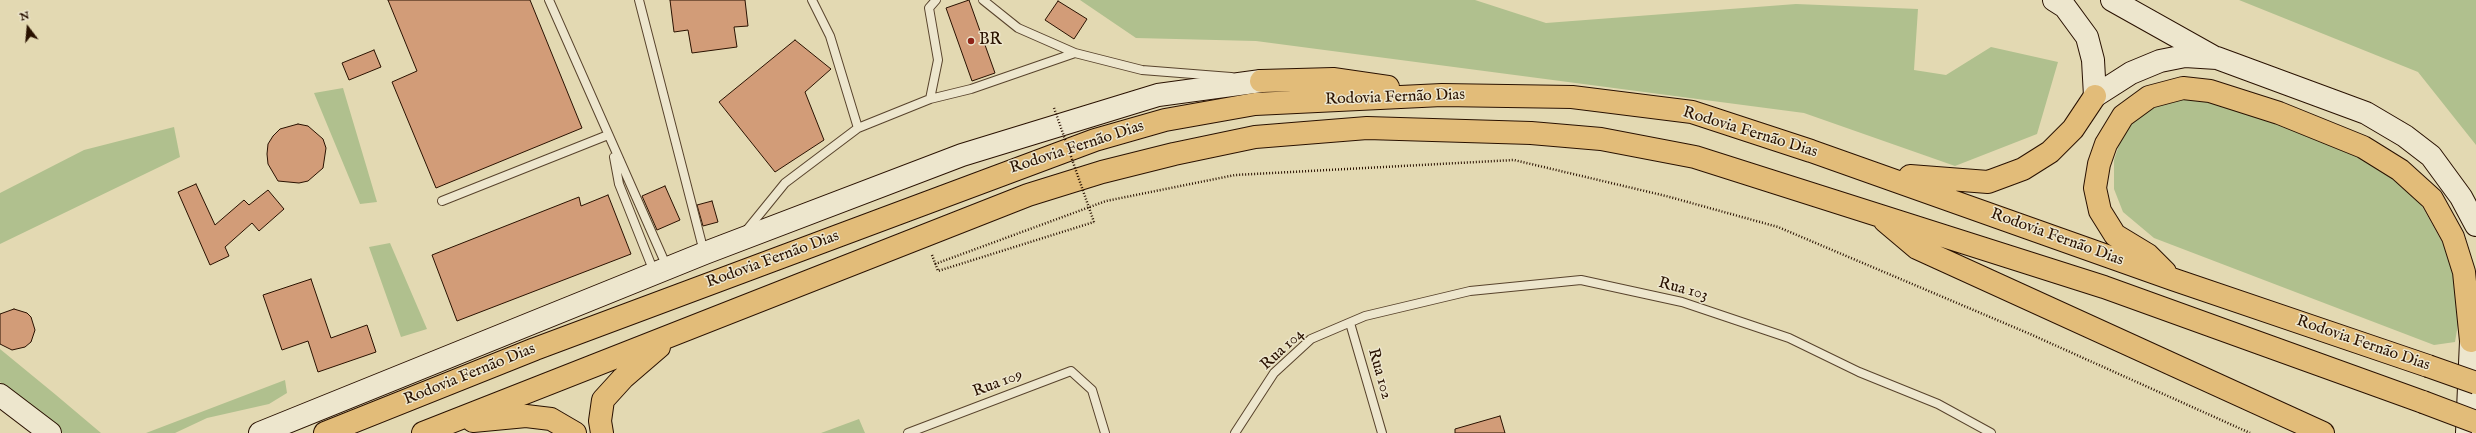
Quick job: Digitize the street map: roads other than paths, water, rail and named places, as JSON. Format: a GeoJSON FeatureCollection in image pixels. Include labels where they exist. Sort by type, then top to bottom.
{"type":"FeatureCollection","features":[{"type":"Feature","properties":{"kind":"highway"},"geometry":{"type":"LineString","coordinates":[[1261,81],[1333,79],[1442,95]]}},
{"type":"Feature","properties":{"kind":"highway"},"geometry":{"type":"LineString","coordinates":[[2172,279],[2148,255],[2115,235],[2100,211],[2095,188],[2099,164],[2106,144],[2123,116],[2149,97],[2183,88],[2210,91],[2279,113],[2363,147],[2400,170],[2432,199],[2453,237],[2464,272],[2471,341]]}},
{"type":"Feature","properties":{"kind":"highway","name":"Rodovia Fernão Dias"},"geometry":{"type":"LineString","coordinates":[[325,433],[535,348],[1095,140],[1165,120],[1255,104],[1442,95],[1572,97],[1692,112],[1871,172],[2172,279],[2476,383]]}},
{"type":"Feature","properties":{"kind":"highway"},"geometry":{"type":"LineString","coordinates":[[1871,172],[1951,181],[1988,182],[2023,169],[2050,152],[2073,129],[2095,96]]}},
{"type":"Feature","properties":{"kind":"highway","name":"Rodovia Fernão Dias"},"geometry":{"type":"LineString","coordinates":[[423,433],[673,336],[1028,195],[1102,172],[1174,154],[1255,137],[1367,128],[1508,132],[1601,139],[1695,157],[2111,289],[2476,422]]}},
{"type":"Feature","properties":{"kind":"highway"},"geometry":{"type":"LineString","coordinates":[[1876,214],[1917,248],[2323,433]]}},
{"type":"Feature","properties":{"kind":"highway"},"geometry":{"type":"LineString","coordinates":[[602,433],[600,421],[603,400],[623,378],[673,336]]}},
{"type":"Feature","properties":{"kind":"highway"},"geometry":{"type":"LineString","coordinates":[[446,424],[526,416],[551,419],[575,433]]}},
{"type":"Feature","properties":{"kind":"street"},"geometry":{"type":"LineString","coordinates":[[2054,0],[2065,7],[2087,37],[2093,60],[2095,96],[2131,73],[2160,61],[2185,56],[2217,58]]}},
{"type":"Feature","properties":{"kind":"street"},"geometry":{"type":"LineString","coordinates":[[2112,0],[2217,58],[2366,114],[2405,136],[2431,156],[2461,197],[2476,225]]}},
{"type":"Feature","properties":{"kind":"street","name":"Rodovia Fernão Dias"},"geometry":{"type":"LineString","coordinates":[[260,433],[740,239],[962,154],[1034,131],[1158,95],[1261,81]]}},
{"type":"Feature","properties":{"kind":"street"},"geometry":{"type":"LineString","coordinates":[[2467,433],[2471,341]]}},
{"type":"Feature","properties":{"kind":"street"},"geometry":{"type":"LineString","coordinates":[[0,395],[50,433]]}},
{"type":"Feature","properties":{"kind":"lane"},"geometry":{"type":"LineString","coordinates":[[549,0],[608,135],[661,271]]}},
{"type":"Feature","properties":{"kind":"lane"},"geometry":{"type":"LineString","coordinates":[[639,0],[705,253]]}},
{"type":"Feature","properties":{"kind":"lane"},"geometry":{"type":"LineString","coordinates":[[812,0],[830,36],[858,128]]}},
{"type":"Feature","properties":{"kind":"lane"},"geometry":{"type":"LineString","coordinates":[[930,99],[938,60],[929,8],[936,0]]}},
{"type":"Feature","properties":{"kind":"lane"},"geometry":{"type":"LineString","coordinates":[[983,0],[1018,28],[1076,53],[1142,70],[1199,72],[1261,81]]}},
{"type":"Feature","properties":{"kind":"lane"},"geometry":{"type":"LineString","coordinates":[[740,239],[785,183],[858,128],[930,99],[971,89],[1076,53]]}},
{"type":"Feature","properties":{"kind":"lane"},"geometry":{"type":"LineString","coordinates":[[442,201],[608,135]]}},
{"type":"Feature","properties":{"kind":"lane"},"geometry":{"type":"LineString","coordinates":[[612,145],[619,184],[661,271]]}},
{"type":"Feature","properties":{"kind":"lane","name":"Rua 103"},"geometry":{"type":"LineString","coordinates":[[1350,323],[1365,316],[1470,291],[1580,280],[1682,302],[1789,338],[1859,372],[1938,404],[1991,433]]}},
{"type":"Feature","properties":{"kind":"lane","name":"Rua 104"},"geometry":{"type":"LineString","coordinates":[[1235,433],[1274,373],[1311,339],[1350,323]]}},
{"type":"Feature","properties":{"kind":"lane","name":"Rua 102"},"geometry":{"type":"LineString","coordinates":[[1350,323],[1382,433]]}},
{"type":"Feature","properties":{"kind":"lane","name":"Rua 109"},"geometry":{"type":"LineString","coordinates":[[908,433],[1071,371],[1092,390],[1105,433]]}},
{"type":"Feature","properties":{"kind":"place","name":"BR"},"geometry":{"type":"Point","coordinates":[971,41]}}]}
